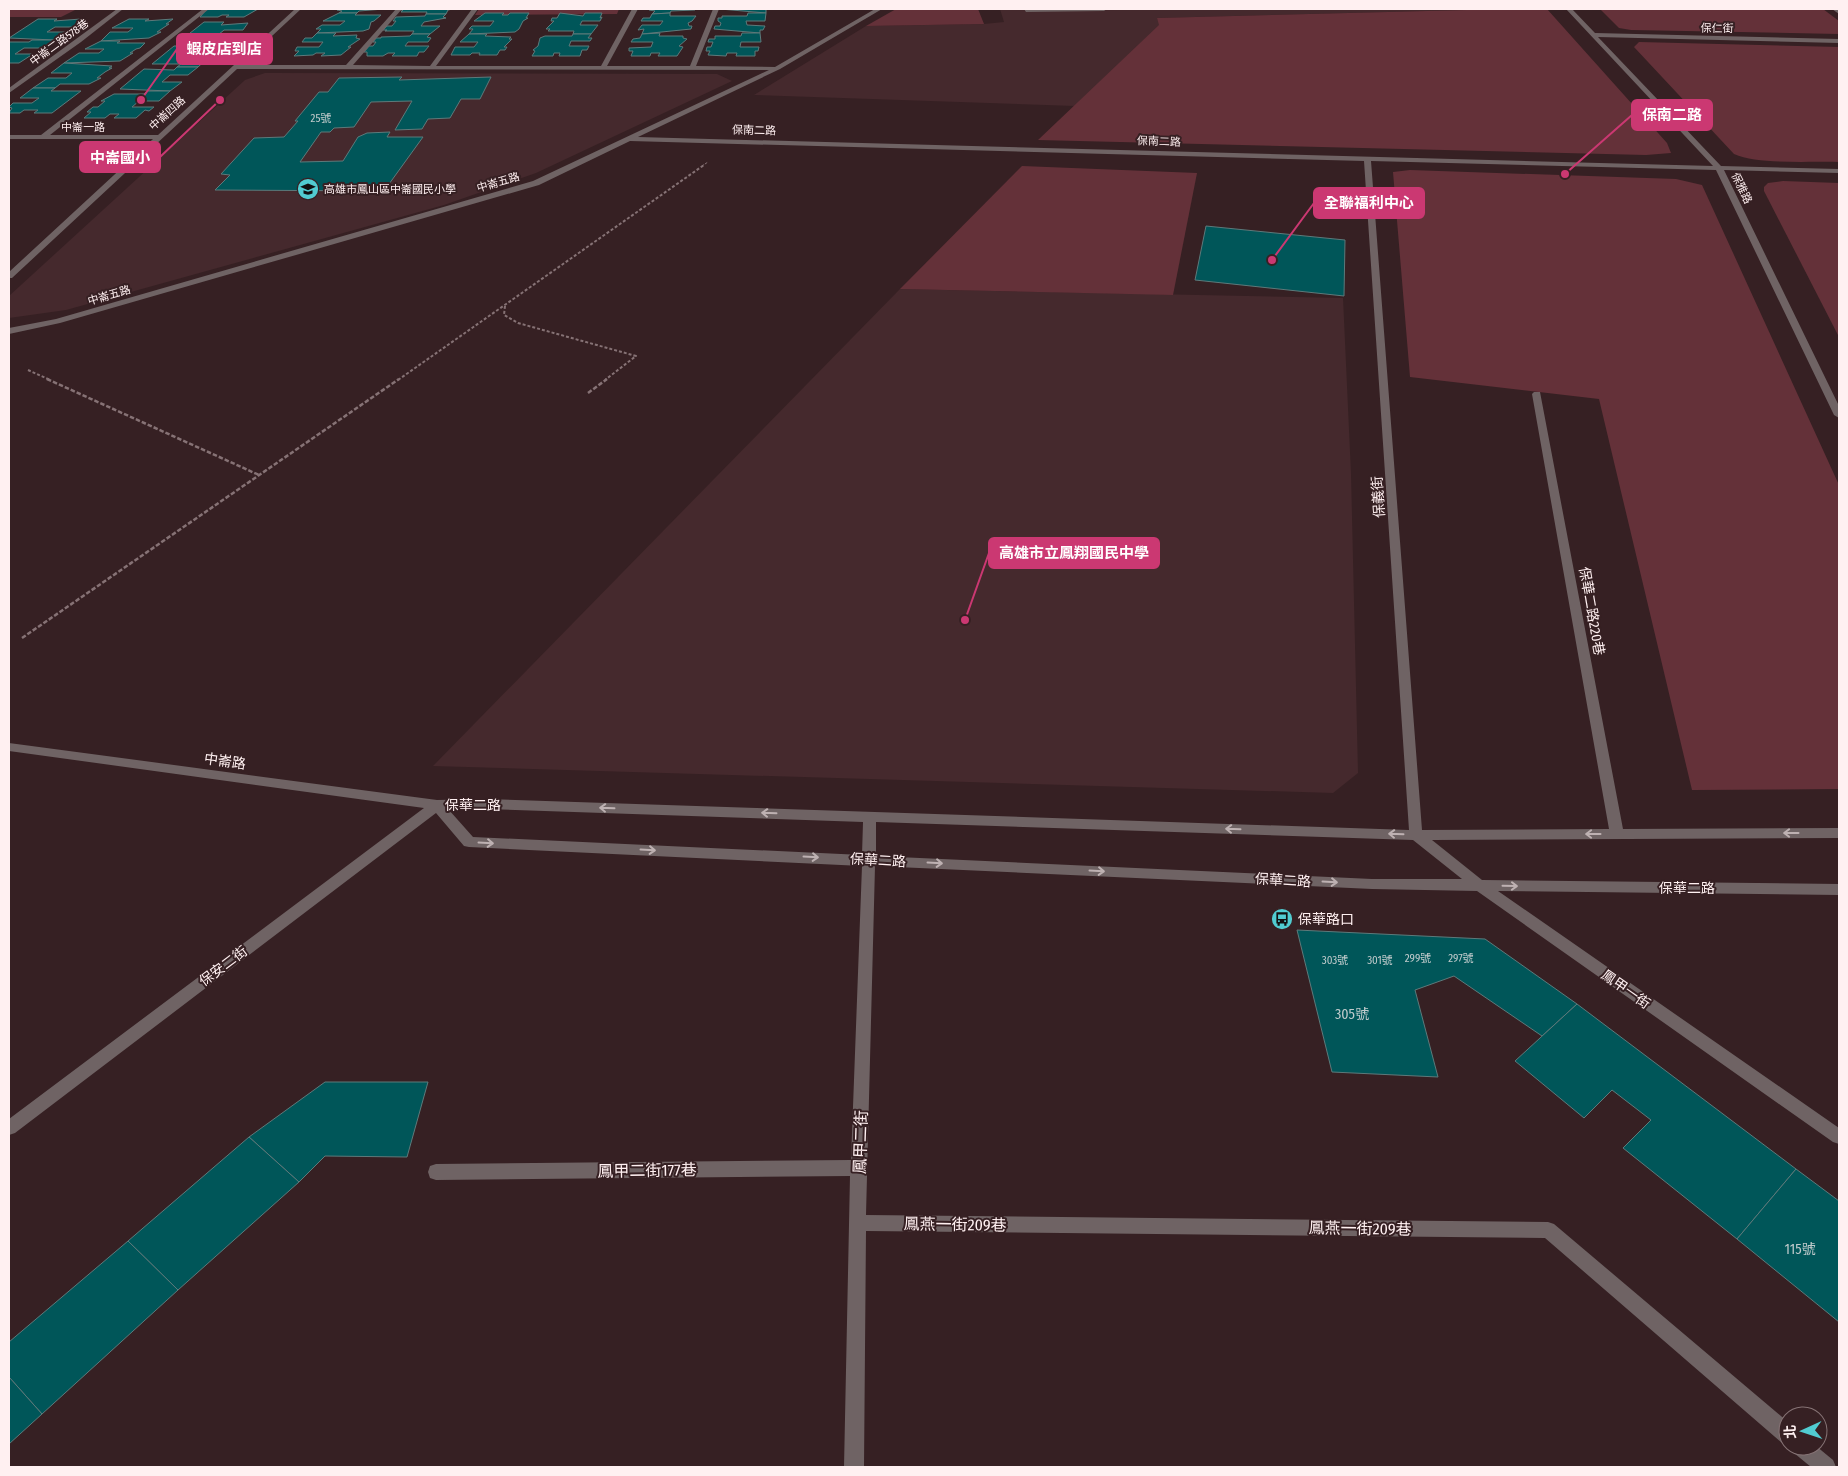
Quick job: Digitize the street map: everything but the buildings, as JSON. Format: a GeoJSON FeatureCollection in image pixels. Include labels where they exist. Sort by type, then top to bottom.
{"type":"FeatureCollection","features":[{"type":"Feature","properties":{"kind":"street","name":"中崙二路578巷"},"geometry":{"type":"LineString","coordinates":[[9,91],[120,9]]}},
{"type":"Feature","properties":{"kind":"street"},"geometry":{"type":"LineString","coordinates":[[43,137],[206,9]]}},
{"type":"Feature","properties":{"kind":"street","name":"中崙四路"},"geometry":{"type":"LineString","coordinates":[[9,276],[157,137],[298,9]]}},
{"type":"Feature","properties":{"kind":"street"},"geometry":{"type":"LineString","coordinates":[[349,66],[399,9]]}},
{"type":"Feature","properties":{"kind":"street"},"geometry":{"type":"LineString","coordinates":[[432,67],[475,9]]}},
{"type":"Feature","properties":{"kind":"street"},"geometry":{"type":"LineString","coordinates":[[603,67],[634,9]]}},
{"type":"Feature","properties":{"kind":"street"},"geometry":{"type":"LineString","coordinates":[[692,68],[716,9]]}},
{"type":"Feature","properties":{"kind":"street","name":"中崙五路"},"geometry":{"type":"LineString","coordinates":[[9,331],[76,316],[536,183],[778,68],[880,9]]}},
{"type":"Feature","properties":{"kind":"street"},"geometry":{"type":"LineString","coordinates":[[1026,10],[1104,9]]}},
{"type":"Feature","properties":{"kind":"street","name":"保雅路"},"geometry":{"type":"LineString","coordinates":[[1569,9],[1719,168],[1839,416]]}},
{"type":"Feature","properties":{"kind":"street"},"geometry":{"type":"LineString","coordinates":[[1836,9],[1839,12]]}},
{"type":"Feature","properties":{"kind":"street","name":"保仁街"},"geometry":{"type":"LineString","coordinates":[[1594,35],[1839,41]]}},
{"type":"Feature","properties":{"kind":"street"},"geometry":{"type":"LineString","coordinates":[[235,67],[778,68]]}},
{"type":"Feature","properties":{"kind":"street","name":"中崙一路"},"geometry":{"type":"LineString","coordinates":[[10,138],[157,137]]}},
{"type":"Feature","properties":{"kind":"street","name":"保南二路"},"geometry":{"type":"LineString","coordinates":[[628,139],[739,140],[1839,171]]}},
{"type":"Feature","properties":{"kind":"street","name":"保義街"},"geometry":{"type":"LineString","coordinates":[[1367,158],[1416,835]]}},
{"type":"Feature","properties":{"kind":"street","name":"保華二路220巷"},"geometry":{"type":"LineString","coordinates":[[1538,394],[1617,834]]}},
{"type":"Feature","properties":{"kind":"street","name":"中崙路"},"geometry":{"type":"LineString","coordinates":[[9,747],[437,805]]}},
{"type":"Feature","properties":{"kind":"street","name":"保華二路"},"geometry":{"type":"LineString","coordinates":[[437,805],[486,804],[1416,835],[1839,833]]}},
{"type":"Feature","properties":{"kind":"street","name":"保華二路"},"geometry":{"type":"LineString","coordinates":[[437,805],[469,842],[1372,884],[1839,890]]}},
{"type":"Feature","properties":{"kind":"street","name":"保安二街"},"geometry":{"type":"LineString","coordinates":[[9,1128],[437,805]]}},
{"type":"Feature","properties":{"kind":"street","name":"鳳甲二街"},"geometry":{"type":"LineString","coordinates":[[854,1467],[857,1223],[870,816]]}},
{"type":"Feature","properties":{"kind":"street","name":"鳳甲一街"},"geometry":{"type":"LineString","coordinates":[[1416,835],[1478,885],[1839,1137]]}},
{"type":"Feature","properties":{"kind":"street","name":"鳳甲二街177巷"},"geometry":{"type":"LineString","coordinates":[[436,1172],[859,1168]]}},
{"type":"Feature","properties":{"kind":"street","name":"鳳燕一街209巷"},"geometry":{"type":"LineString","coordinates":[[857,1223],[1548,1230],[1778,1426]]}},
{"type":"Feature","properties":{"kind":"street"},"geometry":{"type":"LineString","coordinates":[[1813,1456],[1826,1467]]}},
{"type":"Feature","properties":{"kind":"path"},"geometry":{"type":"LineString","coordinates":[[22,638],[505,306],[739,140]]}},
{"type":"Feature","properties":{"kind":"path"},"geometry":{"type":"LineString","coordinates":[[505,306],[504,315],[518,323],[636,356],[588,393]]}},
{"type":"Feature","properties":{"kind":"path"},"geometry":{"type":"LineString","coordinates":[[28,370],[259,475]]}},
{"type":"Feature","properties":{"kind":"shaded area"},"geometry":{"type":"Polygon","coordinates":[[[9,9],[77,9],[61,17],[9,17],[9,9]]]}},
{"type":"Feature","properties":{"kind":"shaded area"},"geometry":{"type":"Polygon","coordinates":[[[479,9],[619,9],[617,14],[475,15],[479,9]]]}},
{"type":"Feature","properties":{"kind":"shaded area"},"geometry":{"type":"Polygon","coordinates":[[[896,9],[978,9],[984,24],[866,26],[896,9]]]}},
{"type":"Feature","properties":{"kind":"shaded area"},"geometry":{"type":"Polygon","coordinates":[[[1000,9],[1505,9],[1157,18],[1160,25],[1075,106],[754,95],[866,26],[1004,22],[1000,9]]]}},
{"type":"Feature","properties":{"kind":"shaded area"},"geometry":{"type":"Polygon","coordinates":[[[1547,9],[1667,143],[1671,153],[1646,155],[1038,140],[1159,25],[1157,18],[1547,9]]]}},
{"type":"Feature","properties":{"kind":"shaded area"},"geometry":{"type":"Polygon","coordinates":[[[1600,9],[1823,9],[1839,21],[1839,34],[1631,30],[1619,28],[1600,9]]]}},
{"type":"Feature","properties":{"kind":"shaded area"},"geometry":{"type":"Polygon","coordinates":[[[1639,42],[1839,47],[1839,162],[1757,160],[1734,154],[1634,47],[1639,42]]]}},
{"type":"Feature","properties":{"kind":"shaded area","name":"高雄市鳳山區中崙國民小學"},"geometry":{"type":"Polygon","coordinates":[[[265,73],[717,74],[732,81],[536,173],[444,205],[66,310],[9,318],[9,296],[245,80],[265,73]]]}},
{"type":"Feature","properties":{"kind":"shaded area"},"geometry":{"type":"Polygon","coordinates":[[[1022,166],[1197,173],[1173,295],[900,289],[1022,166]]]}},
{"type":"Feature","properties":{"kind":"shaded area"},"geometry":{"type":"Polygon","coordinates":[[[1410,170],[1676,179],[1702,185],[1839,485],[1839,789],[1692,790],[1599,399],[1410,377],[1393,172],[1410,170]]]}},
{"type":"Feature","properties":{"kind":"shaded area"},"geometry":{"type":"Polygon","coordinates":[[[1783,181],[1839,183],[1839,337],[1764,191],[1764,187],[1768,183],[1783,181]]]}},
{"type":"Feature","properties":{"kind":"shaded area"},"geometry":{"type":"Polygon","coordinates":[[[900,289],[1343,298],[1351,474],[1358,773],[1333,793],[433,766],[900,289]]]}},
{"type":"Feature","properties":{"kind":"place","name":"蝦皮店到店"},"geometry":{"type":"Point","coordinates":[141,100]}},
{"type":"Feature","properties":{"kind":"place","name":"中崙國小"},"geometry":{"type":"Point","coordinates":[220,100]}},
{"type":"Feature","properties":{"kind":"place","name":"保南二路"},"geometry":{"type":"Point","coordinates":[1565,174]}},
{"type":"Feature","properties":{"kind":"place","name":"高雄市鳳山區中崙國民小學"},"geometry":{"type":"Point","coordinates":[308,189]}},
{"type":"Feature","properties":{"kind":"place","name":"全聯福利中心"},"geometry":{"type":"Point","coordinates":[1272,260]}},
{"type":"Feature","properties":{"kind":"place","name":"高雄市立鳳翔國民中學"},"geometry":{"type":"Point","coordinates":[965,620]}},
{"type":"Feature","properties":{"kind":"place","name":"保華路口"},"geometry":{"type":"Point","coordinates":[1282,919]}}]}
